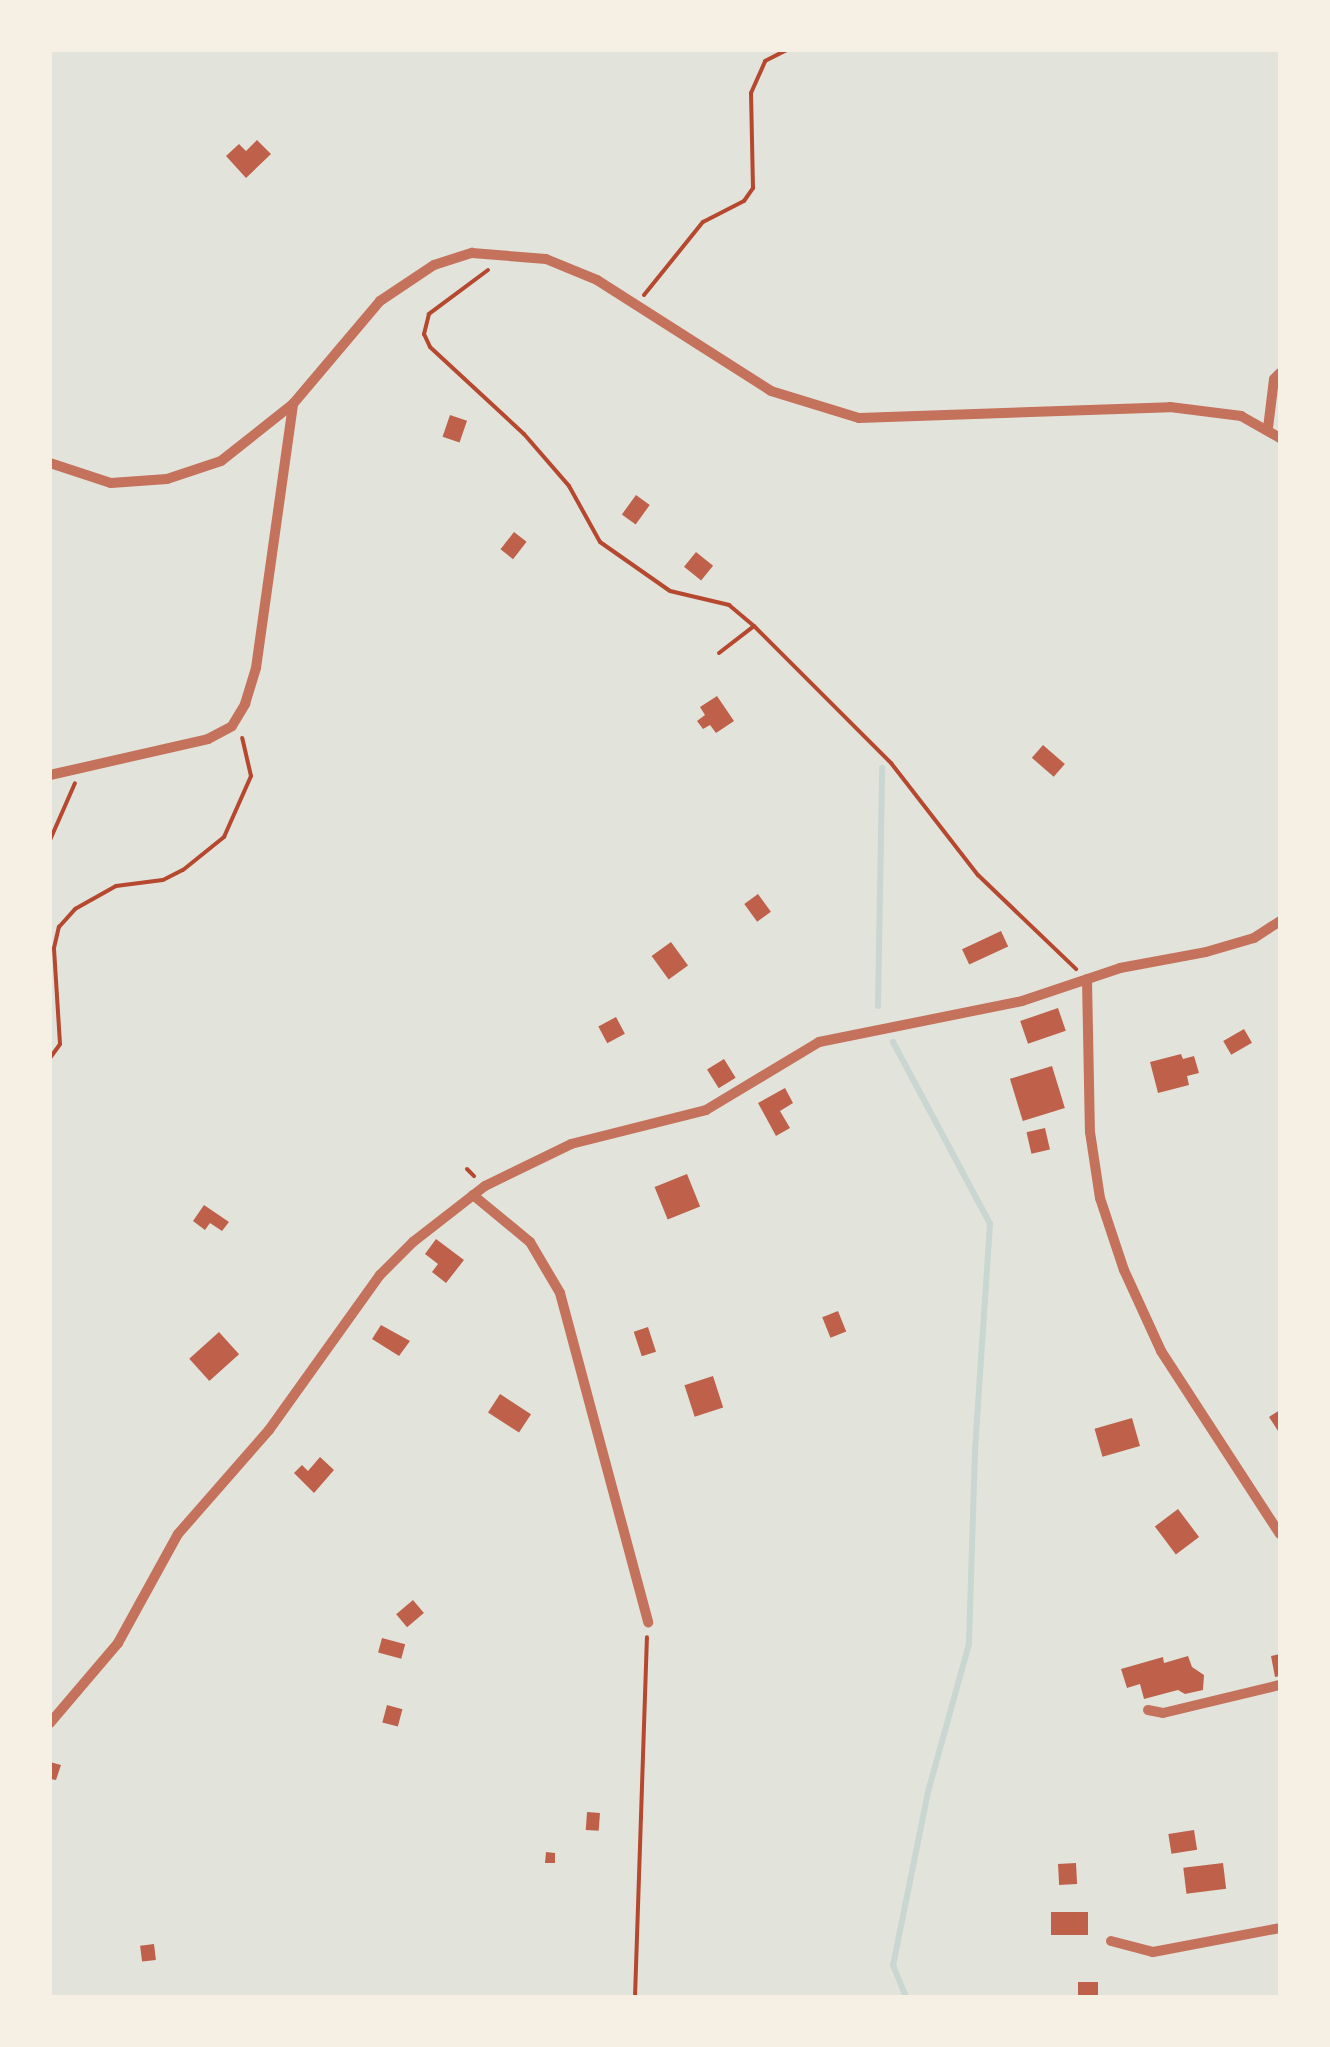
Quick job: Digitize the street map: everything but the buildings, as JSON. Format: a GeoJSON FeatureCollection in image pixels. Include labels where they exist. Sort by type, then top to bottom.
{"type":"FeatureCollection","features":[{"type":"Feature","properties":{"kind":"street"},"geometry":{"type":"LineString","coordinates":[[50,463],[111,483],[167,479],[221,460],[293,404],[380,301],[434,265],[472,254],[546,259],[638,302],[772,391],[859,418],[1170,406],[1241,416],[1280,438]]}},
{"type":"Feature","properties":{"kind":"street"},"geometry":{"type":"LineString","coordinates":[[1268,428],[1274,380],[1280,374]]}},
{"type":"Feature","properties":{"kind":"street"},"geometry":{"type":"LineString","coordinates":[[50,775],[208,739],[232,726],[246,704],[256,668],[293,404]]}},
{"type":"Feature","properties":{"kind":"street"},"geometry":{"type":"LineString","coordinates":[[50,1723],[118,1643],[178,1534],[269,1430],[380,1275],[413,1242],[473,1195],[571,1144],[706,1110],[819,1042],[1022,1000],[1086,979],[1254,938],[1280,921]]}},
{"type":"Feature","properties":{"kind":"street"},"geometry":{"type":"LineString","coordinates":[[1086,979],[1090,1132],[1100,1198],[1124,1270],[1161,1351],[1280,1534]]}},
{"type":"Feature","properties":{"kind":"street"},"geometry":{"type":"LineString","coordinates":[[473,1195],[530,1242],[560,1293],[648,1622]]}},
{"type":"Feature","properties":{"kind":"street"},"geometry":{"type":"LineString","coordinates":[[1148,1710],[1163,1714],[1280,1685]]}},
{"type":"Feature","properties":{"kind":"street"},"geometry":{"type":"LineString","coordinates":[[1111,1941],[1153,1952],[1280,1928]]}},
{"type":"Feature","properties":{"kind":"path"},"geometry":{"type":"LineString","coordinates":[[638,302],[703,222],[744,201],[753,188],[751,93],[765,61],[787,50]]}},
{"type":"Feature","properties":{"kind":"path"},"geometry":{"type":"LineString","coordinates":[[500,254],[482,278],[430,314],[424,334],[430,347],[524,434],[569,486],[600,542],[670,591],[729,605],[754,626],[891,762],[978,875],[1086,979]]}},
{"type":"Feature","properties":{"kind":"path"},"geometry":{"type":"LineString","coordinates":[[719,653],[754,626]]}},
{"type":"Feature","properties":{"kind":"path"},"geometry":{"type":"LineString","coordinates":[[50,1058],[60,1044],[54,948],[59,927],[75,909],[116,886],[163,880],[224,837],[251,776],[248,752],[232,726]]}},
{"type":"Feature","properties":{"kind":"path"},"geometry":{"type":"LineString","coordinates":[[50,840],[79,769]]}},
{"type":"Feature","properties":{"kind":"path"},"geometry":{"type":"LineString","coordinates":[[50,938],[54,948]]}},
{"type":"Feature","properties":{"kind":"path"},"geometry":{"type":"LineString","coordinates":[[634,1997],[648,1622]]}},
{"type":"Feature","properties":{"kind":"shaded area"},"geometry":{"type":"Polygon","coordinates":[[[50,50],[1280,50],[1280,1997],[50,1997],[50,50]]]}},
{"type":"Feature","properties":{"kind":"waterway"},"geometry":{"type":"LineString","coordinates":[[878,1006],[882,768]]}},
{"type":"Feature","properties":{"kind":"waterway"},"geometry":{"type":"LineString","coordinates":[[893,1042],[990,1224],[975,1451],[969,1644],[928,1792],[893,1965],[906,1997]]}}]}
